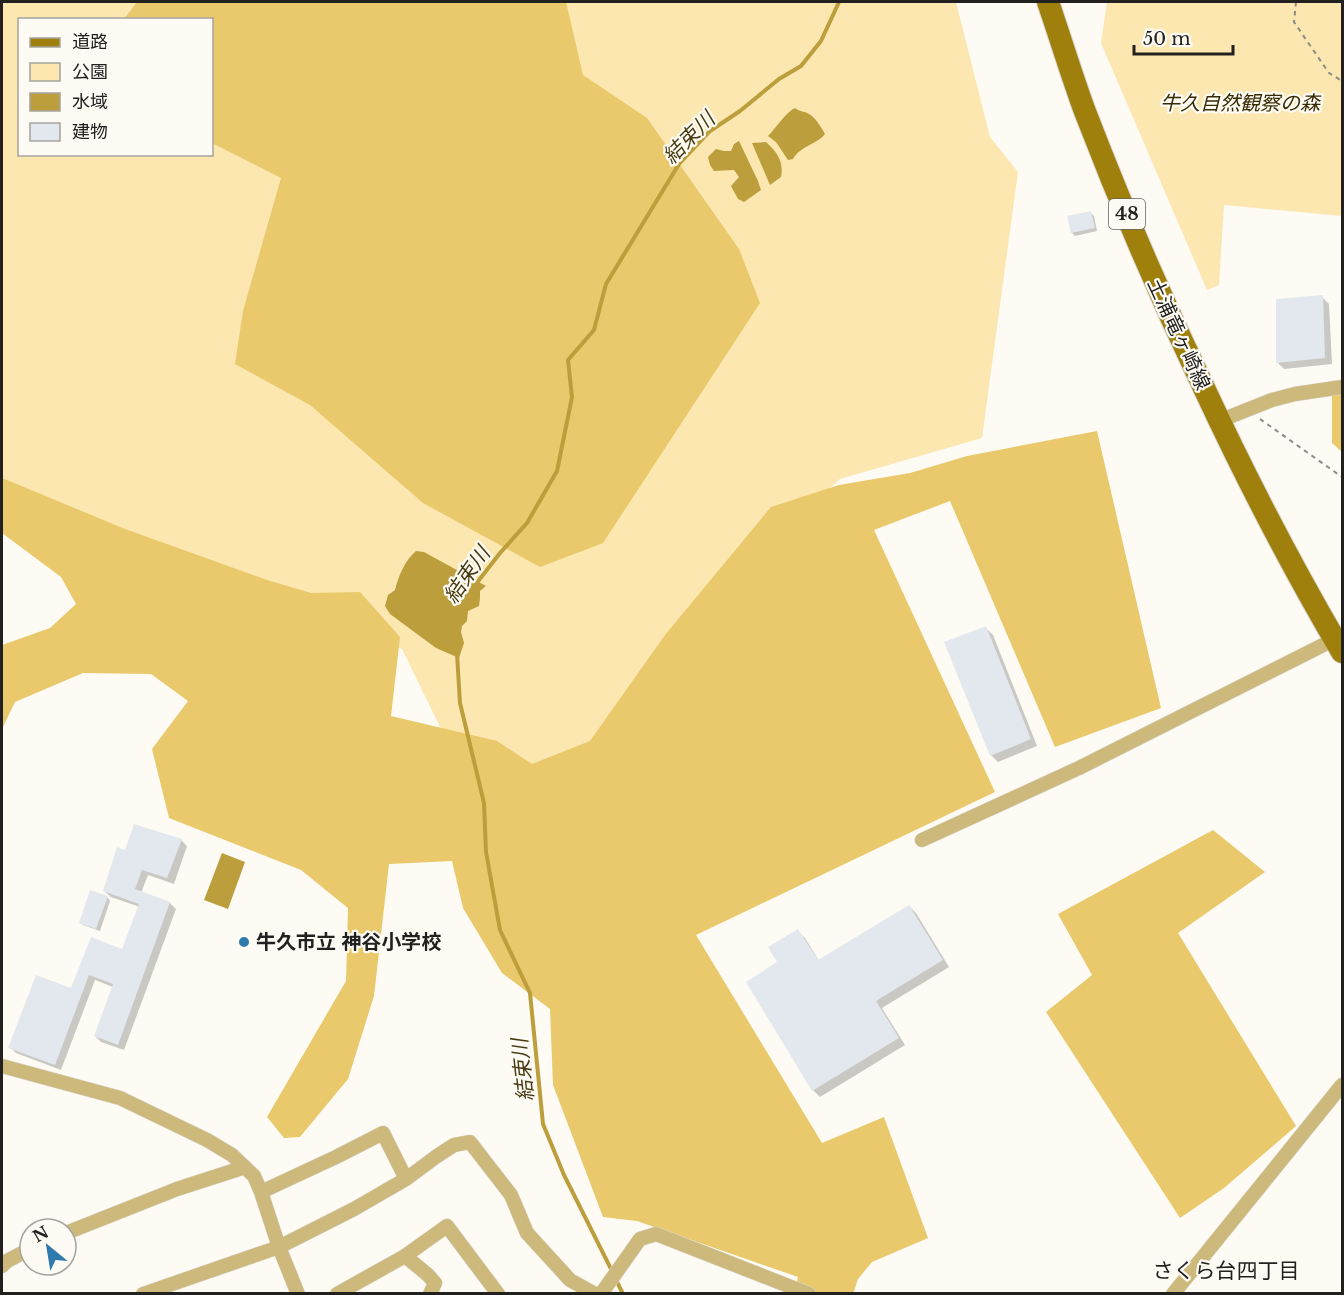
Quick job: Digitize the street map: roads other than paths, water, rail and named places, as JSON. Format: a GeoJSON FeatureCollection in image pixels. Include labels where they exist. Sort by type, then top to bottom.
{"type":"FeatureCollection","features":[{"type":"Feature","properties":{"kind":"main road","name":"土浦竜ヶ崎線"},"geometry":{"type":"LineString","coordinates":[[1048,2],[1084,107],[1141,250],[1219,421],[1275,532],[1339,646]]}},
{"type":"Feature","properties":{"kind":"street"},"geometry":{"type":"LineString","coordinates":[[1219,421],[1272,400],[1342,387]]}},
{"type":"Feature","properties":{"kind":"street"},"geometry":{"type":"LineString","coordinates":[[922,840],[1339,646]]}},
{"type":"Feature","properties":{"kind":"street"},"geometry":{"type":"LineString","coordinates":[[2,1066],[120,1098],[207,1140],[232,1155],[254,1176],[298,1293]]}},
{"type":"Feature","properties":{"kind":"street"},"geometry":{"type":"LineString","coordinates":[[1173,1293],[1342,1084]]}},
{"type":"Feature","properties":{"kind":"street"},"geometry":{"type":"LineString","coordinates":[[261,1192],[383,1133],[406,1179]]}},
{"type":"Feature","properties":{"kind":"street"},"geometry":{"type":"LineString","coordinates":[[143,1293],[279,1247],[354,1209],[406,1179],[454,1145],[470,1142],[511,1195],[527,1233],[570,1281],[595,1293]]}},
{"type":"Feature","properties":{"kind":"street"},"geometry":{"type":"LineString","coordinates":[[78,1228],[177,1189],[245,1167]]}},
{"type":"Feature","properties":{"kind":"street"},"geometry":{"type":"LineString","coordinates":[[337,1293],[405,1256],[447,1226],[498,1293]]}},
{"type":"Feature","properties":{"kind":"street"},"geometry":{"type":"LineString","coordinates":[[601,1293],[640,1239],[656,1234],[809,1293]]}},
{"type":"Feature","properties":{"kind":"street"},"geometry":{"type":"LineString","coordinates":[[2,1266],[18,1256]]}},
{"type":"Feature","properties":{"kind":"street"},"geometry":{"type":"LineString","coordinates":[[405,1256],[435,1283],[430,1293]]}},
{"type":"Feature","properties":{"kind":"water"},"geometry":{"type":"Polygon","coordinates":[[[795,108],[812,116],[825,134],[800,151],[793,159],[788,160],[776,142],[768,136],[795,108]]]}},
{"type":"Feature","properties":{"kind":"water"},"geometry":{"type":"Polygon","coordinates":[[[739,141],[761,190],[744,202],[738,199],[731,186],[739,177],[734,170],[714,171],[708,157],[716,149],[731,151],[734,144],[739,141]]]}},
{"type":"Feature","properties":{"kind":"water"},"geometry":{"type":"Polygon","coordinates":[[[766,142],[776,153],[781,166],[781,177],[770,185],[752,143],[766,142]]]}},
{"type":"Feature","properties":{"kind":"water"},"geometry":{"type":"Polygon","coordinates":[[[416,551],[424,552],[486,586],[480,591],[479,606],[468,611],[467,621],[462,626],[464,643],[459,658],[436,648],[390,614],[385,606],[388,595],[395,590],[405,564],[416,551]]]}},
{"type":"Feature","properties":{"kind":"water"},"geometry":{"type":"Polygon","coordinates":[[[222,853],[245,862],[228,909],[204,900],[222,853]]]}},
{"type":"Feature","properties":{"kind":"waterway","name":"結束川"},"geometry":{"type":"LineString","coordinates":[[476,584],[527,523],[557,471],[572,397],[568,360],[594,330],[606,284],[679,164],[710,131],[740,111],[779,79],[801,66],[821,41],[839,2]]}},
{"type":"Feature","properties":{"kind":"waterway","name":"結束川"},"geometry":{"type":"LineString","coordinates":[[457,654],[460,703],[484,803],[486,852],[500,930],[530,993],[543,1124],[564,1175],[613,1273]]}},
{"type":"Feature","properties":{"kind":"waterway","name":"結束川"},"geometry":{"type":"LineString","coordinates":[[616,1280],[623,1294]]}},
{"type":"Feature","properties":{"kind":"place","name":"牛久市立 神谷小学校"},"geometry":{"type":"Point","coordinates":[244,942]}},
{"type":"Feature","properties":{"kind":"district","name":"さくら台四丁目"},"geometry":{"type":"Point","coordinates":[1226,1271]}},
{"type":"Feature","properties":{"kind":"park label","name":"牛久自然観察の森"},"geometry":{"type":"Point","coordinates":[1240,103]}}]}
